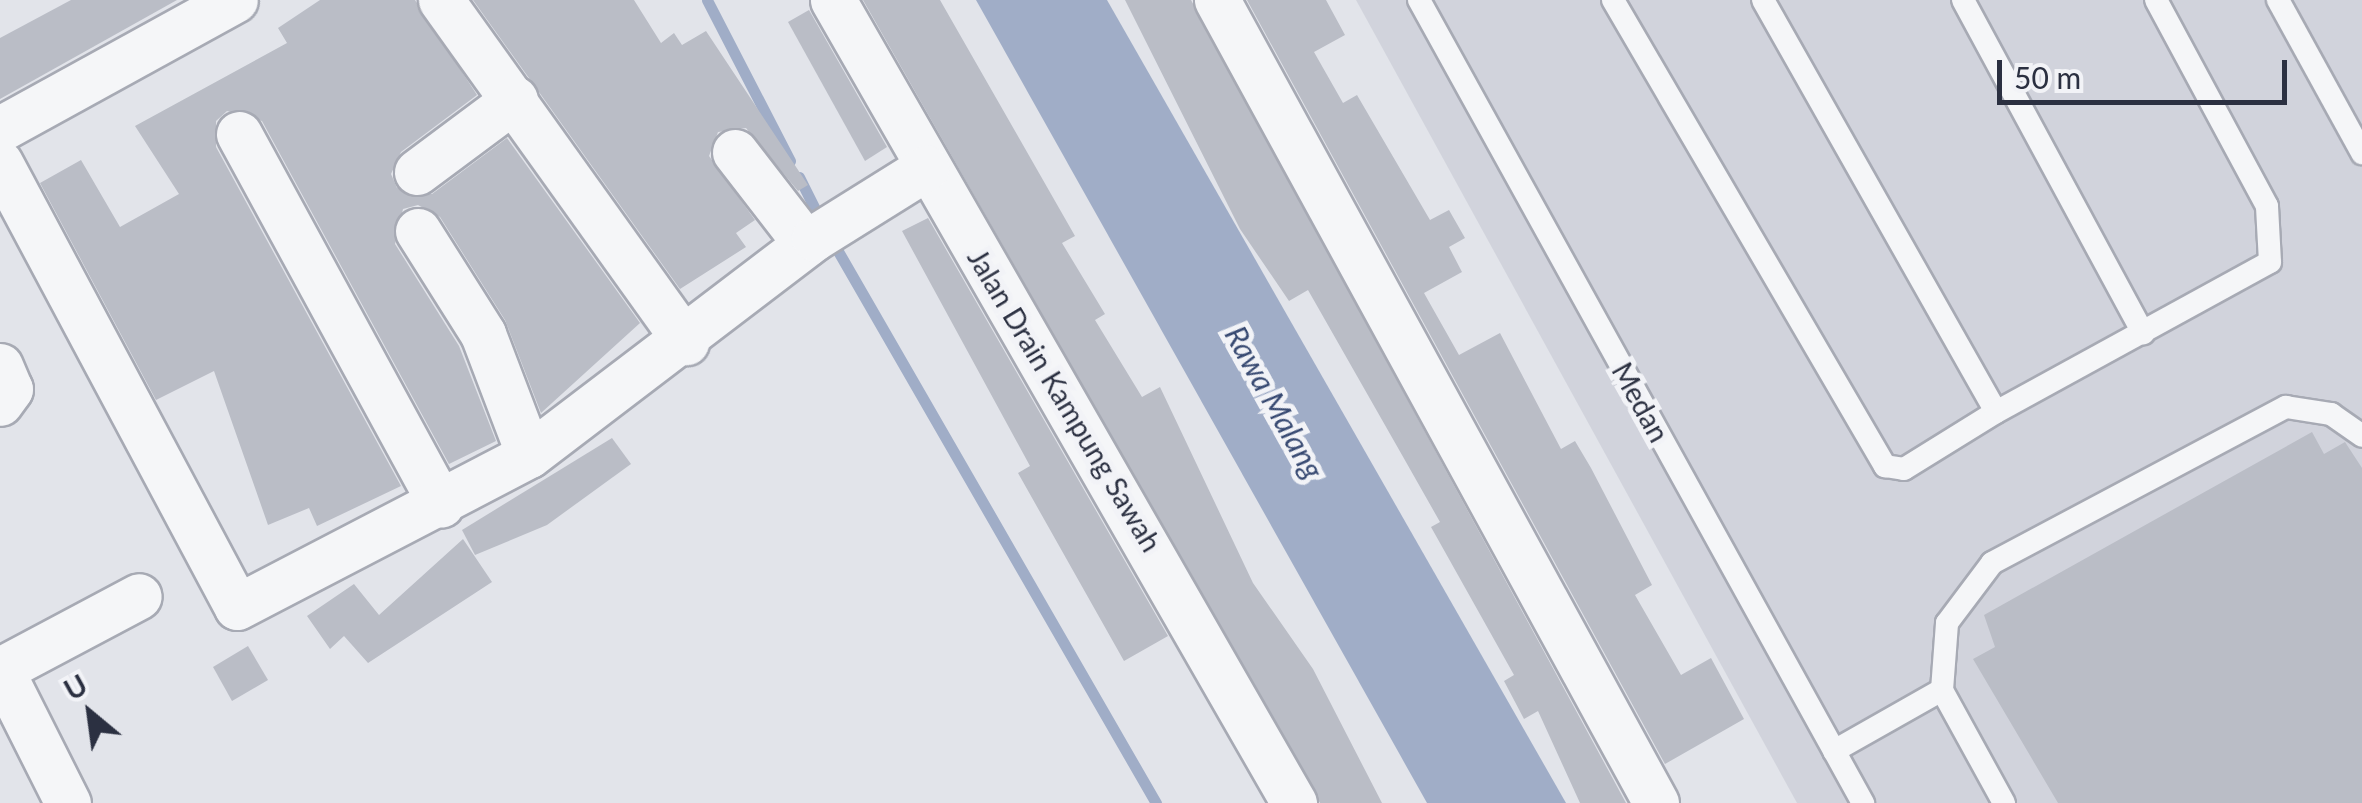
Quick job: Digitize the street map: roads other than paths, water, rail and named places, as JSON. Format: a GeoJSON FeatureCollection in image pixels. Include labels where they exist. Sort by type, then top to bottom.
{"type":"FeatureCollection","features":[{"type":"Feature","properties":{"kind":"street"},"geometry":{"type":"LineString","coordinates":[[0,129],[235,0]]}},
{"type":"Feature","properties":{"kind":"street"},"geometry":{"type":"LineString","coordinates":[[441,0],[686,342]]}},
{"type":"Feature","properties":{"kind":"street","name":"Jalan Drain Kampung Sawah"},"geometry":{"type":"LineString","coordinates":[[833,0],[909,178],[1128,503],[1294,803]]}},
{"type":"Feature","properties":{"kind":"street"},"geometry":{"type":"LineString","coordinates":[[1217,0],[1656,803]]}},
{"type":"Feature","properties":{"kind":"street"},"geometry":{"type":"LineString","coordinates":[[417,172],[515,99]]}},
{"type":"Feature","properties":{"kind":"street"},"geometry":{"type":"LineString","coordinates":[[239,134],[441,504]]}},
{"type":"Feature","properties":{"kind":"street"},"geometry":{"type":"LineString","coordinates":[[734,152],[810,241]]}},
{"type":"Feature","properties":{"kind":"street"},"geometry":{"type":"LineString","coordinates":[[0,163],[237,607],[530,455],[686,342],[810,241],[909,178]]}},
{"type":"Feature","properties":{"kind":"street"},"geometry":{"type":"LineString","coordinates":[[418,230],[483,334],[530,455]]}},
{"type":"Feature","properties":{"kind":"street"},"geometry":{"type":"LineString","coordinates":[[0,366],[10,389],[0,403]]}},
{"type":"Feature","properties":{"kind":"street"},"geometry":{"type":"LineString","coordinates":[[68,803],[0,670],[139,596]]}},
{"type":"Feature","properties":{"kind":"lane","name":"Medan"},"geometry":{"type":"LineString","coordinates":[[1420,0],[1863,803]]}},
{"type":"Feature","properties":{"kind":"lane"},"geometry":{"type":"LineString","coordinates":[[1613,0],[1885,466],[1904,469],[1996,412],[2270,262],[2276,243],[2267,206],[2156,0]]}},
{"type":"Feature","properties":{"kind":"lane"},"geometry":{"type":"LineString","coordinates":[[1763,0],[1996,412]]}},
{"type":"Feature","properties":{"kind":"lane"},"geometry":{"type":"LineString","coordinates":[[1963,0],[2143,334]]}},
{"type":"Feature","properties":{"kind":"lane"},"geometry":{"type":"LineString","coordinates":[[2278,0],[2362,153]]}},
{"type":"Feature","properties":{"kind":"lane"},"geometry":{"type":"LineString","coordinates":[[2004,803],[1942,690],[1947,623],[1992,563],[2286,407],[2331,414],[2362,436]]}},
{"type":"Feature","properties":{"kind":"lane"},"geometry":{"type":"LineString","coordinates":[[1834,751],[1942,690]]}},
{"type":"Feature","properties":{"kind":"water","name":"Rawa Malang"},"geometry":{"type":"Polygon","coordinates":[[[976,0],[1107,0],[1566,803],[1427,803],[976,0]]]}},
{"type":"Feature","properties":{"kind":"waterway"},"geometry":{"type":"LineString","coordinates":[[707,0],[790,161]]}},
{"type":"Feature","properties":{"kind":"waterway"},"geometry":{"type":"LineString","coordinates":[[799,177],[822,223]]}},
{"type":"Feature","properties":{"kind":"waterway"},"geometry":{"type":"LineString","coordinates":[[831,239],[1156,803]]}}]}
